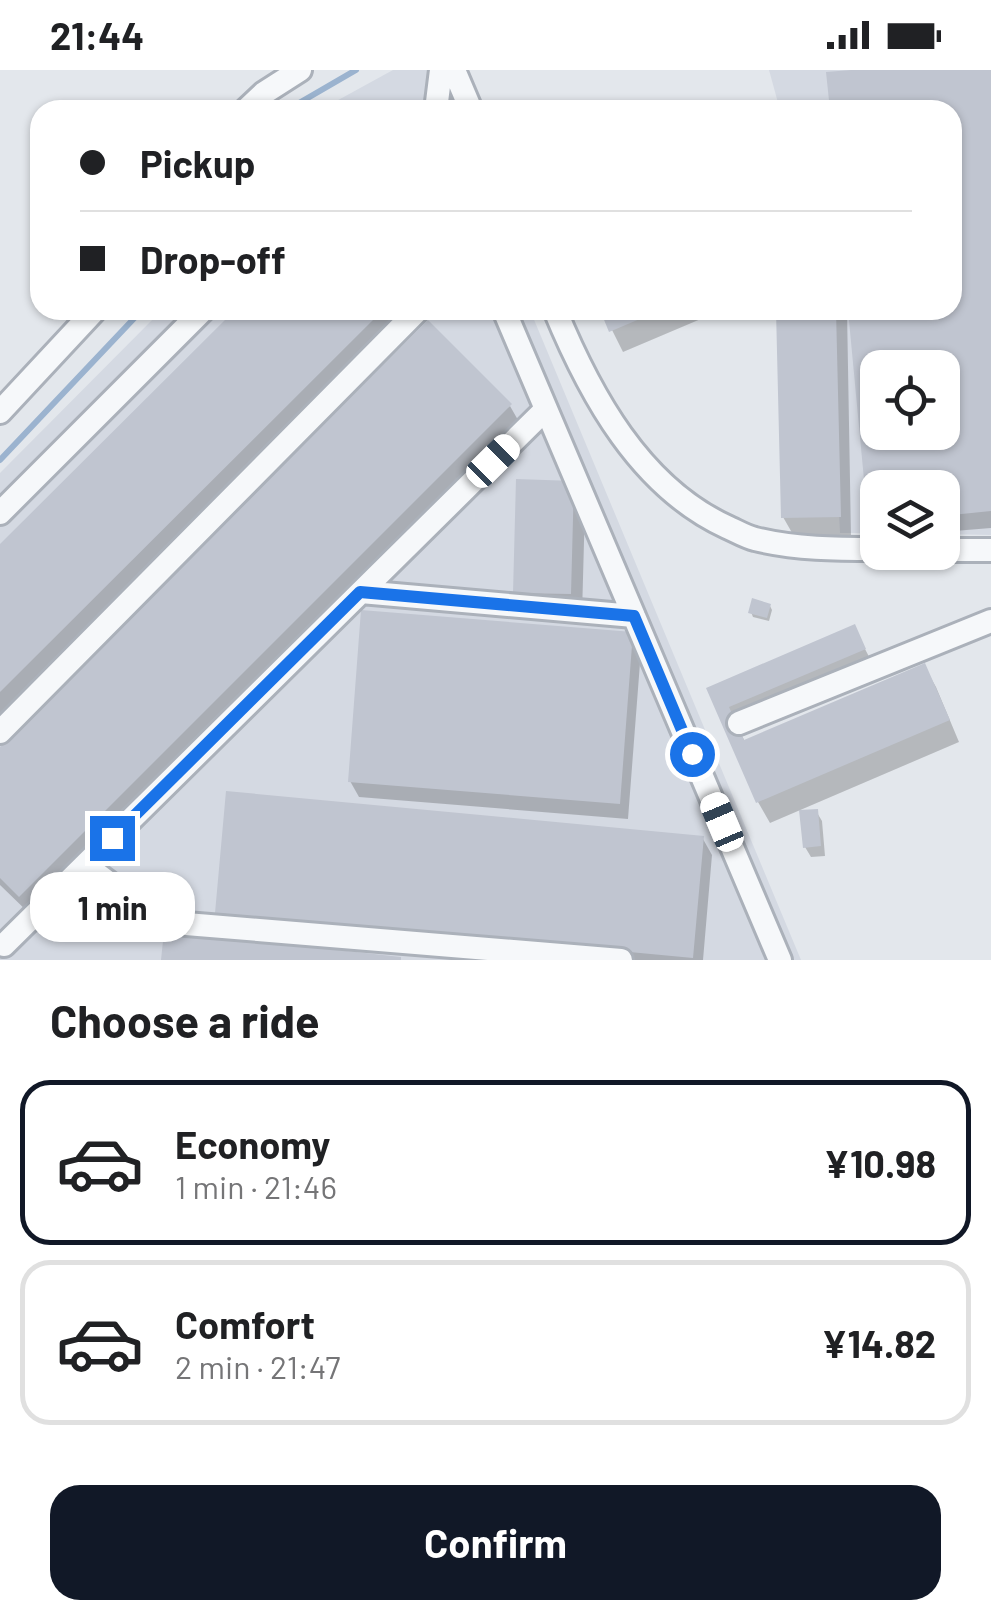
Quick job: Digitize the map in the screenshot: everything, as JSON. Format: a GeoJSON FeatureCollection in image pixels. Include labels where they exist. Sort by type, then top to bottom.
{"type":"FeatureCollection","features":[{"type":"Feature","properties":{"kind":"street"},"geometry":{"type":"LineString","coordinates":[[257,100],[300,70]]}},
{"type":"Feature","properties":{"kind":"street"},"geometry":{"type":"LineString","coordinates":[[437,100],[441,70]]}},
{"type":"Feature","properties":{"kind":"street"},"geometry":{"type":"LineString","coordinates":[[454,70],[467,100]]}},
{"type":"Feature","properties":{"kind":"street"},"geometry":{"type":"LineString","coordinates":[[0,412],[87,320]]}},
{"type":"Feature","properties":{"kind":"street"},"geometry":{"type":"LineString","coordinates":[[0,513],[194,320]]}},
{"type":"Feature","properties":{"kind":"street"},"geometry":{"type":"LineString","coordinates":[[0,732],[408,320]]}},
{"type":"Feature","properties":{"kind":"street"},"geometry":{"type":"LineString","coordinates":[[508,320],[780,960]]}},
{"type":"Feature","properties":{"kind":"street"},"geometry":{"type":"LineString","coordinates":[[558,320],[600,400],[649,472],[704,516],[752,538],[807,548],[860,549]]}},
{"type":"Feature","properties":{"kind":"street"},"geometry":{"type":"LineString","coordinates":[[8,948],[85,865],[546,409]]}},
{"type":"Feature","properties":{"kind":"street"},"geometry":{"type":"LineString","coordinates":[[960,550],[991,550]]}},
{"type":"Feature","properties":{"kind":"street"},"geometry":{"type":"LineString","coordinates":[[360,592],[634,616]]}},
{"type":"Feature","properties":{"kind":"street"},"geometry":{"type":"LineString","coordinates":[[739,723],[991,621]]}},
{"type":"Feature","properties":{"kind":"street"},"geometry":{"type":"LineString","coordinates":[[85,865],[136,904],[186,924],[621,960]]}},
{"type":"Feature","properties":{"kind":"shaded area"},"geometry":{"type":"Polygon","coordinates":[[[393,70],[433,70],[445,100],[338,100],[393,70]]]}},
{"type":"Feature","properties":{"kind":"shaded area"},"geometry":{"type":"Polygon","coordinates":[[[769,70],[991,70],[991,535],[960,534],[960,470],[860,470],[860,533],[840,533],[829,320],[962,320],[962,100],[777,100],[769,70]]]}},
{"type":"Feature","properties":{"kind":"shaded area"},"geometry":{"type":"Polygon","coordinates":[[[152,320],[534,320],[801,960],[0,960],[0,473],[152,320]]]}},
{"type":"Feature","properties":{"kind":"building"},"geometry":{"type":"Polygon","coordinates":[[[991,70],[991,511],[960,514],[960,470],[863,470],[861,450],[960,450],[960,350],[860,350],[860,437],[849,320],[962,320],[962,100],[829,100],[826,72],[991,70]]]}},
{"type":"Feature","properties":{"kind":"building"},"geometry":{"type":"Polygon","coordinates":[[[225,320],[373,320],[0,692],[0,544],[225,320]]]}},
{"type":"Feature","properties":{"kind":"building"},"geometry":{"type":"Polygon","coordinates":[[[428,320],[512,404],[19,897],[0,878],[0,747],[428,320]]]}},
{"type":"Feature","properties":{"kind":"building"},"geometry":{"type":"Polygon","coordinates":[[[604,320],[637,320],[609,332],[604,320]]]}},
{"type":"Feature","properties":{"kind":"building"},"geometry":{"type":"Polygon","coordinates":[[[776,320],[836,320],[841,517],[781,518],[776,320]]]}},
{"type":"Feature","properties":{"kind":"building"},"geometry":{"type":"Polygon","coordinates":[[[516,479],[574,481],[571,594],[513,593],[516,479]]]}},
{"type":"Feature","properties":{"kind":"building"},"geometry":{"type":"Polygon","coordinates":[[[752,598],[771,604],[767,618],[748,613],[752,598]]]}},
{"type":"Feature","properties":{"kind":"building"},"geometry":{"type":"Polygon","coordinates":[[[361,610],[633,632],[620,804],[348,782],[361,610]]]}},
{"type":"Feature","properties":{"kind":"building"},"geometry":{"type":"Polygon","coordinates":[[[855,624],[866,649],[729,707],[744,740],[925,663],[950,720],[756,803],[706,688],[855,624]]]}},
{"type":"Feature","properties":{"kind":"building"},"geometry":{"type":"Polygon","coordinates":[[[226,791],[704,836],[693,958],[215,913],[226,791]]]}},
{"type":"Feature","properties":{"kind":"building"},"geometry":{"type":"Polygon","coordinates":[[[818,809],[821,846],[803,848],[799,810],[818,809]]]}},
{"type":"Feature","properties":{"kind":"building"},"geometry":{"type":"Polygon","coordinates":[[[164,931],[401,957],[401,960],[161,960],[164,931]]]}},
{"type":"Feature","properties":{"kind":"waterway"},"geometry":{"type":"LineString","coordinates":[[304,100],[356,70]]}},
{"type":"Feature","properties":{"kind":"waterway"},"geometry":{"type":"LineString","coordinates":[[0,460],[133,320]]}},
{"type":"Feature","properties":{"kind":"route"},"geometry":{"type":"LineString","coordinates":[[112,838],[360,592],[634,616],[692,754]]}}]}
